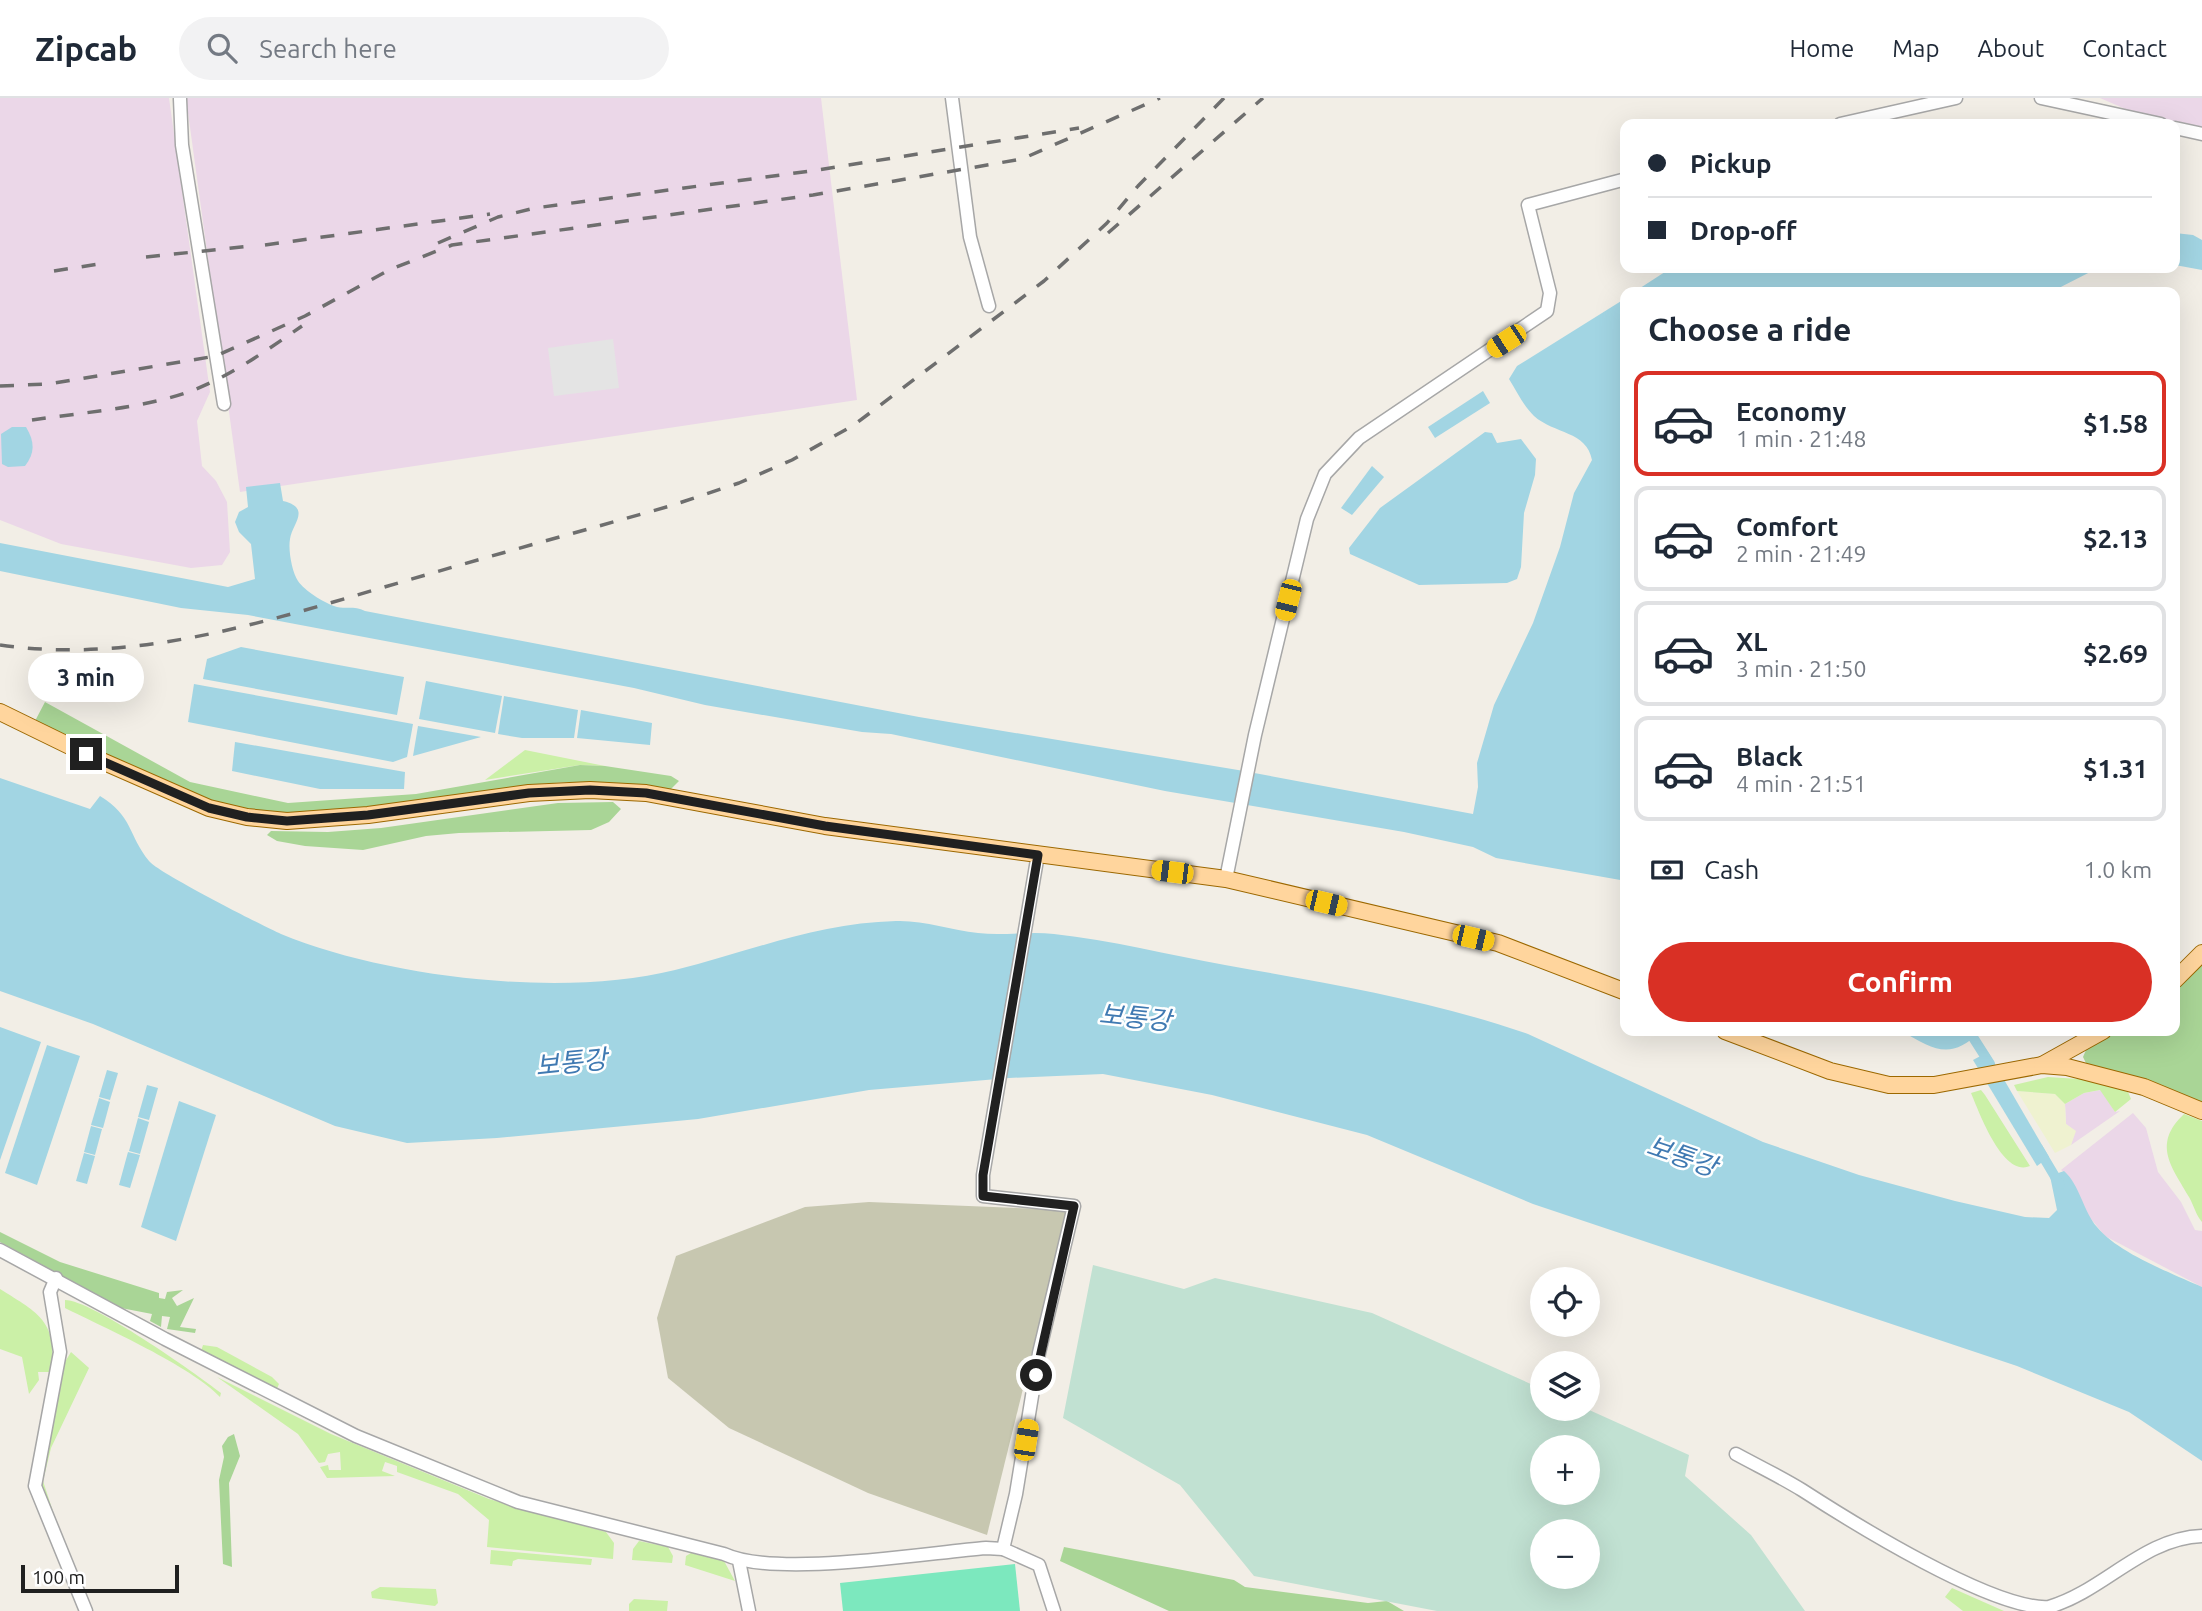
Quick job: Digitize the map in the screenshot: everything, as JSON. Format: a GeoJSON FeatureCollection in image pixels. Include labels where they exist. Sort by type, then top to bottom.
{"type":"FeatureCollection","features":[{"type":"Feature","properties":{"kind":"main road"},"geometry":{"type":"LineString","coordinates":[[0,712],[86,754],[200,804],[247,817],[287,821],[368,815],[529,793],[590,790],[646,793],[825,826],[1226,879],[1498,943],[1620,990]]}},
{"type":"Feature","properties":{"kind":"main road"},"geometry":{"type":"LineString","coordinates":[[2180,975],[2202,953]]}},
{"type":"Feature","properties":{"kind":"main road"},"geometry":{"type":"LineString","coordinates":[[1738,1036],[1830,1071],[1889,1085],[1934,1085],[2042,1065],[2095,1036]]}},
{"type":"Feature","properties":{"kind":"main road"},"geometry":{"type":"LineString","coordinates":[[2042,1065],[2099,1073],[2144,1087],[2202,1111]]}},
{"type":"Feature","properties":{"kind":"street"},"geometry":{"type":"LineString","coordinates":[[952,98],[970,237],[989,306]]}},
{"type":"Feature","properties":{"kind":"street"},"geometry":{"type":"LineString","coordinates":[[1862,119],[1956,98]]}},
{"type":"Feature","properties":{"kind":"street"},"geometry":{"type":"LineString","coordinates":[[2040,98],[2138,119]]}},
{"type":"Feature","properties":{"kind":"street"},"geometry":{"type":"LineString","coordinates":[[180,99],[182,145],[224,404]]}},
{"type":"Feature","properties":{"kind":"street"},"geometry":{"type":"LineString","coordinates":[[2180,129],[2202,134]]}},
{"type":"Feature","properties":{"kind":"street"},"geometry":{"type":"LineString","coordinates":[[1226,879],[1255,735],[1307,519],[1325,474],[1359,438],[1547,311],[1550,293],[1528,205],[1620,181]]}},
{"type":"Feature","properties":{"kind":"street"},"geometry":{"type":"LineString","coordinates":[[1003,1549],[1016,1494],[1039,1353],[1074,1206],[983,1196],[983,1175],[1038,855]]}},
{"type":"Feature","properties":{"kind":"street"},"geometry":{"type":"LineString","coordinates":[[0,1250],[56,1278],[164,1339],[329,1423],[489,1492],[545,1509],[724,1554],[739,1561],[849,1561],[986,1548],[1003,1549],[1039,1565],[1054,1611]]}},
{"type":"Feature","properties":{"kind":"street"},"geometry":{"type":"LineString","coordinates":[[56,1278],[50,1292],[60,1352],[35,1486],[86,1611]]}},
{"type":"Feature","properties":{"kind":"street"},"geometry":{"type":"LineString","coordinates":[[1736,1454],[1800,1489],[1925,1568],[2003,1602],[2033,1610],[2062,1602],[2169,1540],[2202,1536]]}},
{"type":"Feature","properties":{"kind":"street"},"geometry":{"type":"LineString","coordinates":[[739,1561],[748,1611]]}},
{"type":"Feature","properties":{"kind":"shaded area"},"geometry":{"type":"Polygon","coordinates":[[[0,98],[169,98],[210,392],[197,421],[202,466],[216,481],[227,502],[230,552],[222,565],[191,568],[61,544],[0,520],[0,98]]]}},
{"type":"Feature","properties":{"kind":"shaded area"},"geometry":{"type":"Polygon","coordinates":[[[186,98],[821,98],[857,400],[240,492],[186,98]]]}},
{"type":"Feature","properties":{"kind":"shaded area"},"geometry":{"type":"Polygon","coordinates":[[[2100,98],[2202,98],[2202,129],[2180,124],[2180,119],[2159,119],[2137,114],[2100,98]]]}},
{"type":"Feature","properties":{"kind":"shaded area"},"geometry":{"type":"Polygon","coordinates":[[[613,339],[619,388],[554,396],[548,348],[613,339]]]}},
{"type":"Feature","properties":{"kind":"shaded area"},"geometry":{"type":"Polygon","coordinates":[[[2101,1090],[2115,1112],[2120,1111],[2071,1145],[2075,1131],[2066,1124],[2065,1104],[2084,1093],[2101,1090]]]}},
{"type":"Feature","properties":{"kind":"shaded area"},"geometry":{"type":"Polygon","coordinates":[[[2017,1091],[2055,1094],[2065,1104],[2066,1124],[2076,1131],[2071,1145],[2055,1153],[2017,1091]]]}},
{"type":"Feature","properties":{"kind":"shaded area"},"geometry":{"type":"Polygon","coordinates":[[[2133,1113],[2146,1128],[2158,1172],[2181,1202],[2195,1230],[2202,1231],[2202,1287],[2105,1236],[2087,1214],[2067,1174],[2061,1170],[2133,1113]]]}},
{"type":"Feature","properties":{"kind":"shaded area"},"geometry":{"type":"Polygon","coordinates":[[[869,1202],[1067,1210],[987,1535],[868,1493],[729,1428],[668,1378],[657,1318],[676,1256],[805,1207],[869,1202]]]}},
{"type":"Feature","properties":{"kind":"shaded area"},"geometry":{"type":"Polygon","coordinates":[[[1093,1265],[1184,1289],[1215,1278],[1372,1313],[1530,1384],[1530,1421],[1600,1421],[1600,1415],[1689,1455],[1685,1476],[1751,1535],[1805,1611],[1437,1611],[1254,1576],[1180,1485],[1063,1418],[1093,1265]]]}},
{"type":"Feature","properties":{"kind":"green space"},"geometry":{"type":"Polygon","coordinates":[[[45,702],[190,782],[288,803],[416,794],[580,765],[671,776],[679,781],[671,789],[597,782],[542,784],[383,809],[276,815],[216,804],[136,773],[35,721],[45,702]]]}},
{"type":"Feature","properties":{"kind":"green space"},"geometry":{"type":"Polygon","coordinates":[[[525,750],[605,766],[580,765],[485,780],[525,750]]]}},
{"type":"Feature","properties":{"kind":"green space"},"geometry":{"type":"Polygon","coordinates":[[[613,802],[621,809],[609,822],[591,830],[459,833],[426,836],[363,850],[305,846],[277,841],[267,835],[271,831],[328,832],[381,828],[558,803],[613,802]]]}},
{"type":"Feature","properties":{"kind":"green space"},"geometry":{"type":"Polygon","coordinates":[[[2202,963],[2202,1104],[2086,1063],[2083,1057],[2086,1050],[2110,1036],[2180,1036],[2180,985],[2202,963]]]}},
{"type":"Feature","properties":{"kind":"green space"},"geometry":{"type":"Polygon","coordinates":[[[2048,1077],[2094,1080],[2128,1092],[2131,1099],[2115,1112],[2100,1090],[2084,1093],[2065,1104],[2055,1094],[2017,1091],[2014,1085],[2048,1077]]]}},
{"type":"Feature","properties":{"kind":"green space"},"geometry":{"type":"Polygon","coordinates":[[[1981,1090],[2030,1166],[2020,1167],[2011,1162],[1993,1141],[1971,1093],[1981,1090]]]}},
{"type":"Feature","properties":{"kind":"green space"},"geometry":{"type":"Polygon","coordinates":[[[2184,1114],[2202,1121],[2202,1222],[2168,1156],[2169,1136],[2184,1114]]]}},
{"type":"Feature","properties":{"kind":"green space"},"geometry":{"type":"Polygon","coordinates":[[[0,1232],[60,1262],[159,1293],[159,1298],[165,1299],[167,1292],[183,1290],[172,1298],[177,1306],[194,1298],[180,1327],[196,1329],[195,1333],[167,1329],[170,1317],[162,1316],[161,1327],[150,1321],[152,1314],[121,1308],[0,1242],[0,1232]]]}},
{"type":"Feature","properties":{"kind":"green space"},"geometry":{"type":"Polygon","coordinates":[[[0,1289],[26,1305],[43,1321],[52,1341],[52,1372],[38,1372],[39,1380],[29,1394],[22,1357],[0,1349],[0,1289]]]}},
{"type":"Feature","properties":{"kind":"green space"},"geometry":{"type":"Polygon","coordinates":[[[65,1300],[97,1312],[143,1339],[221,1393],[220,1397],[169,1360],[65,1308],[65,1300]]]}},
{"type":"Feature","properties":{"kind":"green space"},"geometry":{"type":"Polygon","coordinates":[[[203,1345],[217,1347],[272,1377],[279,1384],[276,1391],[201,1351],[203,1345]]]}},
{"type":"Feature","properties":{"kind":"green space"},"geometry":{"type":"Polygon","coordinates":[[[71,1352],[89,1368],[51,1448],[43,1481],[62,1539],[39,1483],[62,1367],[71,1352]]]}},
{"type":"Feature","properties":{"kind":"green space"},"geometry":{"type":"Polygon","coordinates":[[[217,1377],[331,1434],[489,1499],[606,1532],[614,1543],[613,1559],[487,1547],[489,1520],[458,1494],[397,1472],[397,1466],[385,1462],[382,1471],[395,1476],[327,1478],[320,1467],[328,1465],[329,1470],[341,1470],[340,1452],[328,1454],[325,1462],[319,1463],[298,1434],[217,1377]]]}},
{"type":"Feature","properties":{"kind":"green space"},"geometry":{"type":"Polygon","coordinates":[[[234,1434],[240,1456],[229,1483],[232,1567],[223,1564],[219,1480],[224,1457],[222,1446],[228,1437],[234,1434]]]}},
{"type":"Feature","properties":{"kind":"green space"},"geometry":{"type":"Polygon","coordinates":[[[639,1541],[668,1547],[673,1556],[672,1563],[632,1560],[633,1549],[639,1541]]]}},
{"type":"Feature","properties":{"kind":"green space"},"geometry":{"type":"Polygon","coordinates":[[[1064,1547],[1234,1580],[1245,1587],[1368,1603],[1387,1601],[1404,1611],[1169,1611],[1060,1561],[1064,1547]]]}},
{"type":"Feature","properties":{"kind":"green space"},"geometry":{"type":"Polygon","coordinates":[[[491,1550],[592,1559],[591,1565],[518,1559],[513,1561],[512,1566],[490,1564],[491,1550]]]}},
{"type":"Feature","properties":{"kind":"green space"},"geometry":{"type":"Polygon","coordinates":[[[691,1553],[724,1561],[735,1581],[685,1565],[686,1556],[691,1553]]]}},
{"type":"Feature","properties":{"kind":"green space"},"geometry":{"type":"Polygon","coordinates":[[[1015,1564],[1020,1611],[843,1611],[840,1583],[1015,1564]]]}},
{"type":"Feature","properties":{"kind":"green space"},"geometry":{"type":"Polygon","coordinates":[[[380,1587],[436,1589],[438,1603],[435,1606],[372,1598],[371,1592],[380,1587]]]}},
{"type":"Feature","properties":{"kind":"green space"},"geometry":{"type":"Polygon","coordinates":[[[1952,1588],[2004,1611],[1963,1611],[1945,1597],[1952,1588]]]}},
{"type":"Feature","properties":{"kind":"green space"},"geometry":{"type":"Polygon","coordinates":[[[634,1599],[668,1601],[667,1611],[629,1611],[629,1604],[634,1599]]]}},
{"type":"Feature","properties":{"kind":"water"},"geometry":{"type":"Polygon","coordinates":[[[2180,234],[2193,235],[2202,240],[2202,270],[2180,266],[2180,234]]]}},
{"type":"Feature","properties":{"kind":"water"},"geometry":{"type":"Polygon","coordinates":[[[1663,273],[2088,273],[2061,287],[1642,287],[1663,273]]]}},
{"type":"Feature","properties":{"kind":"water"},"geometry":{"type":"Polygon","coordinates":[[[1620,302],[1620,880],[1496,858],[1473,847],[1404,832],[1165,791],[891,734],[862,732],[705,705],[634,688],[248,615],[181,608],[0,571],[0,543],[228,587],[255,579],[251,544],[239,532],[235,522],[239,512],[248,507],[246,487],[280,483],[283,501],[292,504],[298,512],[290,544],[296,577],[310,592],[338,607],[357,608],[919,717],[1238,770],[1473,814],[1478,787],[1477,763],[1494,705],[1533,623],[1560,547],[1574,493],[1592,460],[1584,443],[1542,422],[1523,403],[1509,379],[1517,366],[1620,302]]]}},
{"type":"Feature","properties":{"kind":"water"},"geometry":{"type":"Polygon","coordinates":[[[1483,391],[1490,403],[1435,438],[1428,427],[1483,391]]]}},
{"type":"Feature","properties":{"kind":"water"},"geometry":{"type":"Polygon","coordinates":[[[12,427],[26,427],[31,438],[31,457],[25,466],[8,467],[2,464],[1,434],[12,427]]]}},
{"type":"Feature","properties":{"kind":"water"},"geometry":{"type":"Polygon","coordinates":[[[1485,432],[1492,433],[1497,443],[1521,439],[1536,459],[1535,475],[1524,513],[1521,567],[1517,579],[1507,583],[1419,585],[1350,554],[1349,548],[1380,508],[1485,432]]]}},
{"type":"Feature","properties":{"kind":"water"},"geometry":{"type":"Polygon","coordinates":[[[1372,466],[1384,477],[1352,515],[1341,508],[1372,466]]]}},
{"type":"Feature","properties":{"kind":"water"},"geometry":{"type":"Polygon","coordinates":[[[241,647],[404,677],[397,715],[203,679],[207,659],[241,647]]]}},
{"type":"Feature","properties":{"kind":"water"},"geometry":{"type":"Polygon","coordinates":[[[426,681],[502,696],[495,733],[419,719],[426,681]]]}},
{"type":"Feature","properties":{"kind":"water"},"geometry":{"type":"Polygon","coordinates":[[[194,684],[413,724],[407,757],[393,762],[188,722],[194,684]]]}},
{"type":"Feature","properties":{"kind":"water"},"geometry":{"type":"Polygon","coordinates":[[[504,696],[578,710],[574,738],[522,738],[498,734],[504,696]]]}},
{"type":"Feature","properties":{"kind":"water"},"geometry":{"type":"Polygon","coordinates":[[[581,710],[652,723],[650,745],[577,738],[581,710]]]}},
{"type":"Feature","properties":{"kind":"water"},"geometry":{"type":"Polygon","coordinates":[[[418,726],[481,737],[413,756],[418,726]]]}},
{"type":"Feature","properties":{"kind":"water"},"geometry":{"type":"Polygon","coordinates":[[[235,742],[405,772],[404,789],[320,789],[232,771],[235,742]]]}},
{"type":"Feature","properties":{"kind":"water","name":"보통강"},"geometry":{"type":"Polygon","coordinates":[[[0,778],[90,809],[100,796],[119,811],[149,861],[190,887],[281,934],[372,962],[423,972],[529,983],[630,978],[675,970],[811,932],[896,921],[987,934],[1054,934],[1340,986],[1454,1011],[1528,1034],[1763,1142],[1859,1175],[1955,1201],[2025,1217],[2049,1218],[2057,1210],[2050,1176],[2064,1171],[2074,1183],[2092,1221],[2106,1236],[2146,1261],[2202,1287],[2202,1461],[2129,1412],[2017,1366],[1533,1204],[1367,1135],[1212,1095],[1103,1074],[1009,1078],[869,1090],[698,1119],[497,1138],[407,1143],[335,1126],[93,1024],[0,991],[0,778]]]}},
{"type":"Feature","properties":{"kind":"water"},"geometry":{"type":"Polygon","coordinates":[[[0,1027],[41,1042],[0,1160],[0,1027]]]}},
{"type":"Feature","properties":{"kind":"water"},"geometry":{"type":"Polygon","coordinates":[[[1910,1036],[1975,1036],[1951,1049],[1923,1043],[1910,1036]]]}},
{"type":"Feature","properties":{"kind":"water"},"geometry":{"type":"Polygon","coordinates":[[[47,1045],[80,1056],[37,1185],[5,1173],[47,1045]]]}},
{"type":"Feature","properties":{"kind":"water"},"geometry":{"type":"Polygon","coordinates":[[[1988,1052],[2049,1157],[2037,1166],[1973,1060],[1988,1052]]]}},
{"type":"Feature","properties":{"kind":"water"},"geometry":{"type":"Polygon","coordinates":[[[107,1070],[118,1073],[110,1100],[99,1097],[107,1070]]]}},
{"type":"Feature","properties":{"kind":"water"},"geometry":{"type":"Polygon","coordinates":[[[147,1085],[158,1088],[149,1120],[138,1117],[147,1085]]]}},
{"type":"Feature","properties":{"kind":"water"},"geometry":{"type":"Polygon","coordinates":[[[99,1098],[110,1102],[103,1128],[91,1125],[99,1098]]]}},
{"type":"Feature","properties":{"kind":"water"},"geometry":{"type":"Polygon","coordinates":[[[179,1101],[216,1115],[176,1241],[141,1227],[179,1101]]]}},
{"type":"Feature","properties":{"kind":"water"},"geometry":{"type":"Polygon","coordinates":[[[138,1118],[149,1122],[140,1154],[129,1151],[138,1118]]]}},
{"type":"Feature","properties":{"kind":"water"},"geometry":{"type":"Polygon","coordinates":[[[91,1126],[102,1129],[95,1155],[84,1152],[91,1126]]]}},
{"type":"Feature","properties":{"kind":"water"},"geometry":{"type":"Polygon","coordinates":[[[128,1152],[140,1155],[130,1188],[119,1185],[128,1152]]]}},
{"type":"Feature","properties":{"kind":"water"},"geometry":{"type":"Polygon","coordinates":[[[84,1153],[95,1156],[87,1184],[76,1181],[84,1153]]]}},
{"type":"Feature","properties":{"kind":"waterway"},"geometry":{"type":"LineString","coordinates":[[1972,1036],[1990,1064]]}},
{"type":"Feature","properties":{"kind":"waterway"},"geometry":{"type":"LineString","coordinates":[[2038,1148],[2060,1185]]}},
{"type":"Feature","properties":{"kind":"railway"},"geometry":{"type":"LineString","coordinates":[[0,386],[49,384],[216,356],[305,316],[389,270],[452,245],[813,195],[1022,159],[1160,98]]}},
{"type":"Feature","properties":{"kind":"railway"},"geometry":{"type":"LineString","coordinates":[[0,645],[52,650],[104,649],[206,635],[306,610],[670,506],[739,483],[792,460],[854,425],[1044,281],[1107,223],[1138,186],[1224,98]]}},
{"type":"Feature","properties":{"kind":"railway"},"geometry":{"type":"LineString","coordinates":[[1108,233],[1263,98]]}},
{"type":"Feature","properties":{"kind":"railway"},"geometry":{"type":"LineString","coordinates":[[438,243],[498,217],[535,208],[818,170],[1079,128]]}},
{"type":"Feature","properties":{"kind":"railway"},"geometry":{"type":"LineString","coordinates":[[265,245],[490,214]]}},
{"type":"Feature","properties":{"kind":"railway"},"geometry":{"type":"LineString","coordinates":[[146,257],[251,246]]}},
{"type":"Feature","properties":{"kind":"railway"},"geometry":{"type":"LineString","coordinates":[[54,271],[99,264]]}},
{"type":"Feature","properties":{"kind":"railway"},"geometry":{"type":"LineString","coordinates":[[32,420],[132,406],[191,391],[234,370],[302,326]]}},
{"type":"Feature","properties":{"kind":"route"},"geometry":{"type":"LineString","coordinates":[[86,754],[209,808],[247,817],[287,821],[368,815],[446,807],[529,793],[590,790],[646,793],[825,826],[1038,855],[983,1175],[983,1196],[1074,1206],[1036,1375]]}}]}
